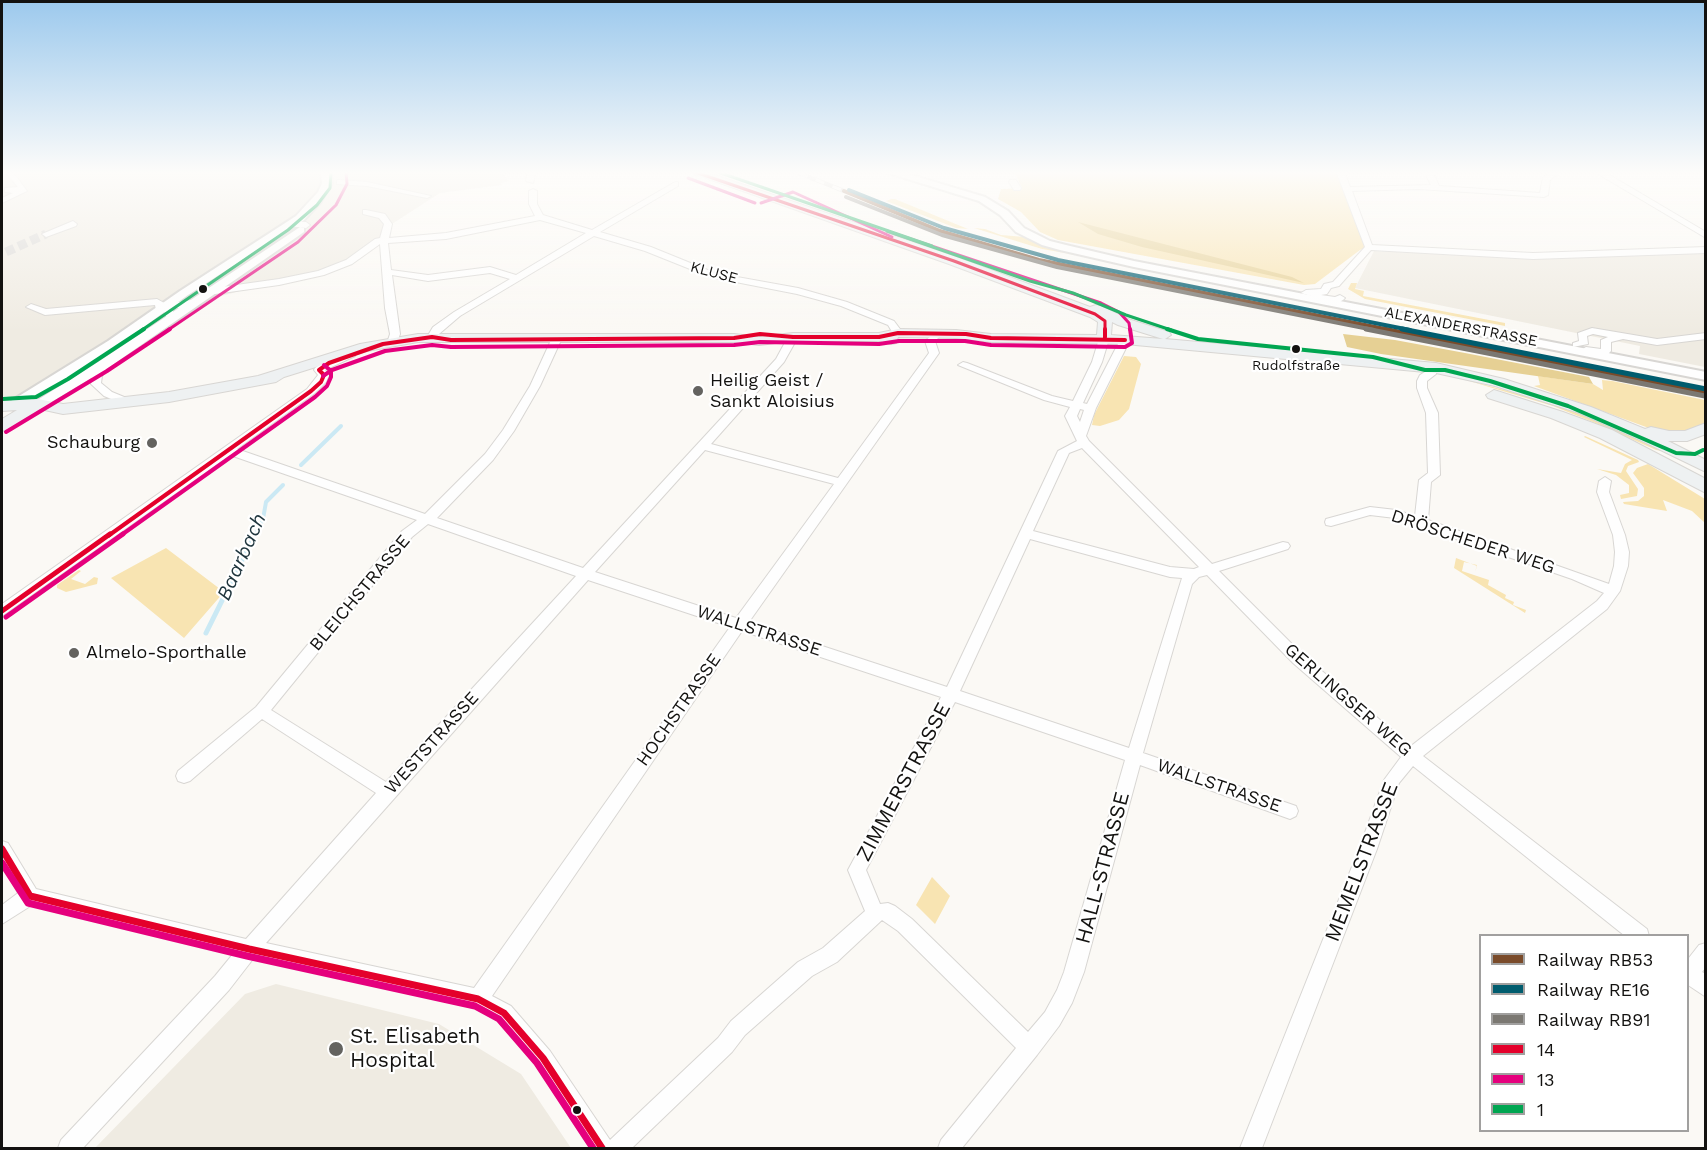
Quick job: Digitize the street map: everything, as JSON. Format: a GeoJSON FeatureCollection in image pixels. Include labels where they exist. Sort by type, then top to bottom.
{"type":"FeatureCollection","features":[{"type":"Feature","properties":{"kind":"main road"},"geometry":{"type":"LineString","coordinates":[[846,225],[1028,288],[1095,314],[1105,321],[1104,339]]}},
{"type":"Feature","properties":{"kind":"main road"},"geometry":{"type":"LineString","coordinates":[[1028,288],[1071,300],[1196,346]]}},
{"type":"Feature","properties":{"kind":"main road"},"geometry":{"type":"LineString","coordinates":[[1115,318],[1123,328],[1125,340]]}},
{"type":"Feature","properties":{"kind":"main road"},"geometry":{"type":"LineString","coordinates":[[264,378],[365,347],[432,337],[451,340],[734,338],[759,341],[793,338],[879,337],[898,333],[933,338]]}},
{"type":"Feature","properties":{"kind":"main road"},"geometry":{"type":"LineString","coordinates":[[879,337],[899,341],[933,338],[1125,340],[1372,364],[1503,387],[1585,410]]}},
{"type":"Feature","properties":{"kind":"main road"},"geometry":{"type":"LineString","coordinates":[[4,403],[39,404],[63,409],[169,397],[264,378],[319,370],[451,340]]}},
{"type":"Feature","properties":{"kind":"main road"},"geometry":{"type":"LineString","coordinates":[[1372,364],[1404,364],[1446,370],[1499,382],[1596,410],[1651,432],[1669,436],[1686,436],[1706,428]]}},
{"type":"Feature","properties":{"kind":"main road"},"geometry":{"type":"LineString","coordinates":[[1428,375],[1529,400],[1676,456],[1698,465],[1706,487]]}},
{"type":"Feature","properties":{"kind":"main road"},"geometry":{"type":"LineString","coordinates":[[1428,375],[1557,415],[1698,465]]}},
{"type":"Feature","properties":{"kind":"main road"},"geometry":{"type":"LineString","coordinates":[[2,426],[39,404],[74,398],[125,401]]}},
{"type":"Feature","properties":{"kind":"main road"},"geometry":{"type":"LineString","coordinates":[[1558,400],[1585,410],[1676,456]]}},
{"type":"Feature","properties":{"kind":"main road"},"geometry":{"type":"LineString","coordinates":[[1676,456],[1706,437]]}},
{"type":"Feature","properties":{"kind":"street"},"geometry":{"type":"LineString","coordinates":[[46,234],[71,225]]}},
{"type":"Feature","properties":{"kind":"street"},"geometry":{"type":"LineString","coordinates":[[39,404],[103,365],[167,313],[291,225]]}},
{"type":"Feature","properties":{"kind":"street"},"geometry":{"type":"LineString","coordinates":[[301,225],[306,225]]}},
{"type":"Feature","properties":{"kind":"street"},"geometry":{"type":"LineString","coordinates":[[4,403],[167,313],[197,302],[306,225]]}},
{"type":"Feature","properties":{"kind":"street"},"geometry":{"type":"LineString","coordinates":[[2,611],[311,391],[321,382],[324,375],[319,370],[328,363],[388,344],[395,334],[390,308],[384,241],[388,225]]}},
{"type":"Feature","properties":{"kind":"street","name":"KLUSE"},"geometry":{"type":"LineString","coordinates":[[384,241],[446,236],[502,225]]}},
{"type":"Feature","properties":{"kind":"street","name":"KLUSE"},"geometry":{"type":"LineString","coordinates":[[564,225],[648,249],[713,275],[798,291],[844,304],[891,323],[898,333]]}},
{"type":"Feature","properties":{"kind":"street"},"geometry":{"type":"LineString","coordinates":[[432,337],[446,322],[605,225]]}},
{"type":"Feature","properties":{"kind":"street","name":"ALEXANDERSTRASSE"},"geometry":{"type":"LineString","coordinates":[[1015,225],[1020,230],[1055,245],[1151,268],[1334,298],[1510,337],[1585,347]]}},
{"type":"Feature","properties":{"kind":"street"},"geometry":{"type":"LineString","coordinates":[[1361,225],[1369,247]]}},
{"type":"Feature","properties":{"kind":"street"},"geometry":{"type":"LineString","coordinates":[[1687,225],[1706,236]]}},
{"type":"Feature","properties":{"kind":"street"},"geometry":{"type":"LineString","coordinates":[[215,291],[279,282],[321,273],[349,262],[374,242],[384,241]]}},
{"type":"Feature","properties":{"kind":"street"},"geometry":{"type":"LineString","coordinates":[[1369,247],[1533,256],[1706,250]]}},
{"type":"Feature","properties":{"kind":"street"},"geometry":{"type":"LineString","coordinates":[[1336,284],[1341,289],[1334,298],[1327,286],[1336,284],[1369,247]]}},
{"type":"Feature","properties":{"kind":"street","name":"ALEXANDERSTRASSE"},"geometry":{"type":"LineString","coordinates":[[1119,259],[1136,260],[1585,347],[1630,361],[1706,376]]}},
{"type":"Feature","properties":{"kind":"street"},"geometry":{"type":"LineString","coordinates":[[388,272],[428,278],[490,270],[517,278]]}},
{"type":"Feature","properties":{"kind":"street"},"geometry":{"type":"LineString","coordinates":[[31,307],[45,312],[134,304],[167,313]]}},
{"type":"Feature","properties":{"kind":"street"},"geometry":{"type":"LineString","coordinates":[[1706,336],[1657,342],[1592,331],[1582,335],[1585,347],[1706,370]]}},
{"type":"Feature","properties":{"kind":"street"},"geometry":{"type":"LineString","coordinates":[[1606,351],[1606,339],[1622,337]]}},
{"type":"Feature","properties":{"kind":"street","name":"BLEICHSTRASSE"},"geometry":{"type":"LineString","coordinates":[[184,776],[261,711],[407,534],[426,520],[489,457],[508,431],[535,386],[557,338]]}},
{"type":"Feature","properties":{"kind":"street","name":"WESTSTRASSE"},"geometry":{"type":"LineString","coordinates":[[69,1149],[222,983],[249,949],[388,792],[780,360],[793,338]]}},
{"type":"Feature","properties":{"kind":"street","name":"HOCHSTRASSE"},"geometry":{"type":"LineString","coordinates":[[478,999],[739,625],[934,353],[933,338]]}},
{"type":"Feature","properties":{"kind":"street"},"geometry":{"type":"LineString","coordinates":[[1082,441],[1071,416],[1097,362],[1104,339]]}},
{"type":"Feature","properties":{"kind":"street"},"geometry":{"type":"LineString","coordinates":[[1082,441],[1090,408],[1125,340]]}},
{"type":"Feature","properties":{"kind":"street"},"geometry":{"type":"LineString","coordinates":[[103,365],[97,376],[96,384],[108,394],[125,401]]}},
{"type":"Feature","properties":{"kind":"street"},"geometry":{"type":"LineString","coordinates":[[963,365],[1048,398],[1090,408]]}},
{"type":"Feature","properties":{"kind":"street"},"geometry":{"type":"LineString","coordinates":[[1421,522],[1425,480],[1434,475],[1432,413],[1422,388],[1428,375]]}},
{"type":"Feature","properties":{"kind":"street","name":"ZIMMERSTRASSE"},"geometry":{"type":"LineString","coordinates":[[617,1149],[725,1045],[738,1028],[805,969],[830,955],[875,914],[857,870],[951,694],[1064,451],[1082,441]]}},
{"type":"Feature","properties":{"kind":"street","name":"GERLINGSER WEG"},"geometry":{"type":"LineString","coordinates":[[1082,441],[1202,572],[1298,659],[1411,756],[1637,934]]}},
{"type":"Feature","properties":{"kind":"street"},"geometry":{"type":"LineString","coordinates":[[702,445],[840,482]]}},
{"type":"Feature","properties":{"kind":"street","name":"WALLSTRASSE"},"geometry":{"type":"LineString","coordinates":[[228,450],[426,520],[951,694],[1290,811]]}},
{"type":"Feature","properties":{"kind":"street"},"geometry":{"type":"LineString","coordinates":[[1605,482],[1603,492],[1620,535],[1622,552],[1621,566],[1613,591]]}},
{"type":"Feature","properties":{"kind":"street","name":"DRÖSCHEDER WEG"},"geometry":{"type":"LineString","coordinates":[[1331,522],[1370,511],[1396,514],[1577,576],[1613,591]]}},
{"type":"Feature","properties":{"kind":"street"},"geometry":{"type":"LineString","coordinates":[[1025,533],[1170,572],[1202,572],[1283,546]]}},
{"type":"Feature","properties":{"kind":"street","name":"HALL-STRASSE"},"geometry":{"type":"LineString","coordinates":[[949,1149],[1053,1019],[1071,980],[1186,582],[1202,572]]}},
{"type":"Feature","properties":{"kind":"street","name":"MEMELSTRASSE"},"geometry":{"type":"LineString","coordinates":[[1251,1149],[1368,849],[1392,780],[1411,756],[1602,605],[1613,591]]}},
{"type":"Feature","properties":{"kind":"street"},"geometry":{"type":"LineString","coordinates":[[261,711],[388,792]]}},
{"type":"Feature","properties":{"kind":"street"},"geometry":{"type":"LineString","coordinates":[[2,849],[30,896],[249,949],[478,999],[504,1013],[543,1058],[602,1149]]}},
{"type":"Feature","properties":{"kind":"street"},"geometry":{"type":"LineString","coordinates":[[2,915],[30,896]]}},
{"type":"Feature","properties":{"kind":"street"},"geometry":{"type":"LineString","coordinates":[[883,912],[888,912],[905,925],[1030,1048]]}},
{"type":"Feature","properties":{"kind":"street"},"geometry":{"type":"LineString","coordinates":[[1689,972],[1706,952]]}},
{"type":"Feature","properties":{"kind":"street"},"geometry":{"type":"LineString","coordinates":[[1689,974],[1706,987]]}},
{"type":"Feature","properties":{"kind":"shaded area"},"geometry":{"type":"Polygon","coordinates":[[[2,225],[392,225],[384,241],[329,270],[181,307],[87,371],[21,398],[2,396],[2,225]]]}},
{"type":"Feature","properties":{"kind":"shaded area"},"geometry":{"type":"Polygon","coordinates":[[[947,225],[957,225],[968,229],[947,225]]]}},
{"type":"Feature","properties":{"kind":"shaded area"},"geometry":{"type":"Polygon","coordinates":[[[1033,225],[1359,225],[1367,247],[1315,284],[1304,285],[1058,240],[1040,232],[1033,225]]]}},
{"type":"Feature","properties":{"kind":"shaded area"},"geometry":{"type":"Polygon","coordinates":[[[1082,225],[1292,277],[1304,283],[1142,247],[1098,234],[1082,225]]]}},
{"type":"Feature","properties":{"kind":"shaded area"},"geometry":{"type":"Polygon","coordinates":[[[288,228],[291,230],[287,234],[243,267],[198,297],[188,295],[288,228]]]}},
{"type":"Feature","properties":{"kind":"shaded area"},"geometry":{"type":"Polygon","coordinates":[[[974,228],[1001,235],[1025,237],[1057,251],[1133,265],[1042,249],[974,228]]]}},
{"type":"Feature","properties":{"kind":"shaded area"},"geometry":{"type":"Polygon","coordinates":[[[1705,250],[1705,367],[1639,354],[1640,346],[1355,288],[1374,251],[1505,257],[1705,250]]]}},
{"type":"Feature","properties":{"kind":"shaded area"},"geometry":{"type":"Polygon","coordinates":[[[1351,283],[1357,283],[1355,289],[1364,291],[1363,296],[1505,323],[1505,326],[1365,299],[1348,289],[1351,283]]]}},
{"type":"Feature","properties":{"kind":"shaded area"},"geometry":{"type":"Polygon","coordinates":[[[1343,334],[1395,340],[1589,377],[1593,384],[1381,354],[1347,347],[1343,334]]]}},
{"type":"Feature","properties":{"kind":"shaded area"},"geometry":{"type":"Polygon","coordinates":[[[1124,356],[1136,357],[1141,364],[1129,409],[1119,420],[1100,426],[1092,425],[1094,415],[1124,356]]]}},
{"type":"Feature","properties":{"kind":"shaded area"},"geometry":{"type":"Polygon","coordinates":[[[1538,376],[1593,384],[1603,390],[1602,380],[1612,381],[1705,400],[1705,424],[1686,432],[1657,431],[1534,386],[1540,385],[1538,376]]]}},
{"type":"Feature","properties":{"kind":"shaded area"},"geometry":{"type":"Polygon","coordinates":[[[1466,380],[1586,415],[1663,451],[1553,406],[1466,380]]]}},
{"type":"Feature","properties":{"kind":"shaded area"},"geometry":{"type":"Polygon","coordinates":[[[1585,436],[1638,460],[1639,462],[1628,466],[1626,471],[1638,489],[1637,496],[1621,499],[1620,495],[1629,493],[1629,485],[1616,475],[1597,469],[1621,473],[1625,464],[1632,460],[1585,436]]]}},
{"type":"Feature","properties":{"kind":"shaded area"},"geometry":{"type":"Polygon","coordinates":[[[1648,464],[1705,499],[1705,523],[1692,511],[1663,500],[1667,511],[1624,504],[1623,502],[1638,501],[1644,496],[1644,488],[1633,473],[1637,468],[1648,464]]]}},
{"type":"Feature","properties":{"kind":"shaded area"},"geometry":{"type":"Polygon","coordinates":[[[166,548],[224,592],[184,638],[111,578],[166,548]]]}},
{"type":"Feature","properties":{"kind":"shaded area"},"geometry":{"type":"Polygon","coordinates":[[[1456,558],[1470,563],[1464,562],[1462,571],[1489,580],[1488,585],[1506,595],[1505,598],[1514,602],[1513,605],[1526,610],[1525,613],[1454,568],[1456,558]]]}},
{"type":"Feature","properties":{"kind":"shaded area"},"geometry":{"type":"Polygon","coordinates":[[[79,570],[81,571],[71,579],[85,584],[94,577],[98,578],[97,584],[66,592],[57,588],[57,585],[79,570]]]}},
{"type":"Feature","properties":{"kind":"shaded area"},"geometry":{"type":"Polygon","coordinates":[[[932,877],[950,896],[935,924],[916,905],[932,877]]]}},
{"type":"Feature","properties":{"kind":"shaded area","name":"St. Elisabeth Hospital"},"geometry":{"type":"Polygon","coordinates":[[[276,984],[439,1024],[521,1074],[571,1148],[95,1148],[245,994],[276,984]]]}},
{"type":"Feature","properties":{"kind":"waterway","name":"Baarbach"},"geometry":{"type":"LineString","coordinates":[[301,465],[341,426]]}},
{"type":"Feature","properties":{"kind":"waterway","name":"Baarbach"},"geometry":{"type":"LineString","coordinates":[[255,536],[263,519],[266,502],[283,485]]}},
{"type":"Feature","properties":{"kind":"waterway","name":"Baarbach"},"geometry":{"type":"LineString","coordinates":[[206,633],[255,534]]}},
{"type":"Feature","properties":{"kind":"tunnel"},"geometry":{"type":"LineString","coordinates":[[6,252],[46,234]]}},
{"type":"Feature","properties":{"kind":"rail line","name":"RB91"},"geometry":{"type":"LineString","coordinates":[[916,225],[942,235],[1057,267],[1705,396]]}},
{"type":"Feature","properties":{"kind":"rail line","name":"RB53"},"geometry":{"type":"LineString","coordinates":[[925,225],[1039,260],[1706,393]]}},
{"type":"Feature","properties":{"kind":"rail line","name":"RE16"},"geometry":{"type":"LineString","coordinates":[[936,225],[1058,260],[1706,389]]}},
{"type":"Feature","properties":{"kind":"transit line","name":"1"},"geometry":{"type":"LineString","coordinates":[[2,399],[36,397],[68,379],[241,264],[294,225]]}},
{"type":"Feature","properties":{"kind":"transit line","name":"13"},"geometry":{"type":"LineString","coordinates":[[6,432],[107,371],[298,242],[316,225]]}},
{"type":"Feature","properties":{"kind":"transit line","name":"14"},"geometry":{"type":"LineString","coordinates":[[848,225],[954,261],[1095,314],[1105,321],[1105,337]]}},
{"type":"Feature","properties":{"kind":"transit line","name":"13"},"geometry":{"type":"LineString","coordinates":[[865,225],[892,237]]}},
{"type":"Feature","properties":{"kind":"transit line","name":"1"},"geometry":{"type":"LineString","coordinates":[[870,225],[932,246]]}},
{"type":"Feature","properties":{"kind":"transit line","name":"13"},"geometry":{"type":"LineString","coordinates":[[323,376],[332,370],[385,351],[432,345],[451,347],[734,345],[760,342],[879,344],[899,341],[965,341],[991,345],[1125,347],[1132,343],[1129,323],[1119,312],[1101,303],[887,231]]}},
{"type":"Feature","properties":{"kind":"transit line","name":"1"},"geometry":{"type":"LineString","coordinates":[[887,231],[1030,281],[1073,293],[1126,315],[1198,339],[1373,357],[1425,370],[1445,370],[1490,381],[1568,406],[1676,453],[1695,454],[1703,450]]}},
{"type":"Feature","properties":{"kind":"transit line","name":"14"},"geometry":{"type":"LineString","coordinates":[[319,370],[329,363],[383,344],[432,337],[451,340],[734,338],[760,334],[793,337],[879,337],[898,333],[966,334],[991,338],[1125,340]]}},
{"type":"Feature","properties":{"kind":"transit line","name":"13"},"geometry":{"type":"LineString","coordinates":[[6,617],[315,397],[327,386],[331,377],[331,371],[324,365]]}},
{"type":"Feature","properties":{"kind":"transit line","name":"14"},"geometry":{"type":"LineString","coordinates":[[2,611],[311,391],[321,382],[324,375],[319,370]]}},
{"type":"Feature","properties":{"kind":"transit line","name":"14"},"geometry":{"type":"LineString","coordinates":[[2,849],[30,896],[249,949],[478,999],[504,1013],[543,1058],[602,1148]]}},
{"type":"Feature","properties":{"kind":"transit line","name":"13"},"geometry":{"type":"LineString","coordinates":[[2,863],[28,903],[247,956],[475,1006],[499,1019],[537,1063],[593,1148]]}},
{"type":"Feature","properties":{"kind":"place","name":"Rudolfstraße"},"geometry":{"type":"Point","coordinates":[1296,349]}},
{"type":"Feature","properties":{"kind":"place","name":"Heilig Geist / Sankt Aloisius"},"geometry":{"type":"Point","coordinates":[698,391]}},
{"type":"Feature","properties":{"kind":"place","name":"Schauburg"},"geometry":{"type":"Point","coordinates":[152,443]}},
{"type":"Feature","properties":{"kind":"place","name":"Almelo-Sporthalle"},"geometry":{"type":"Point","coordinates":[74,653]}},
{"type":"Feature","properties":{"kind":"place","name":"St. Elisabeth Hospital"},"geometry":{"type":"Point","coordinates":[336,1049]}}]}
